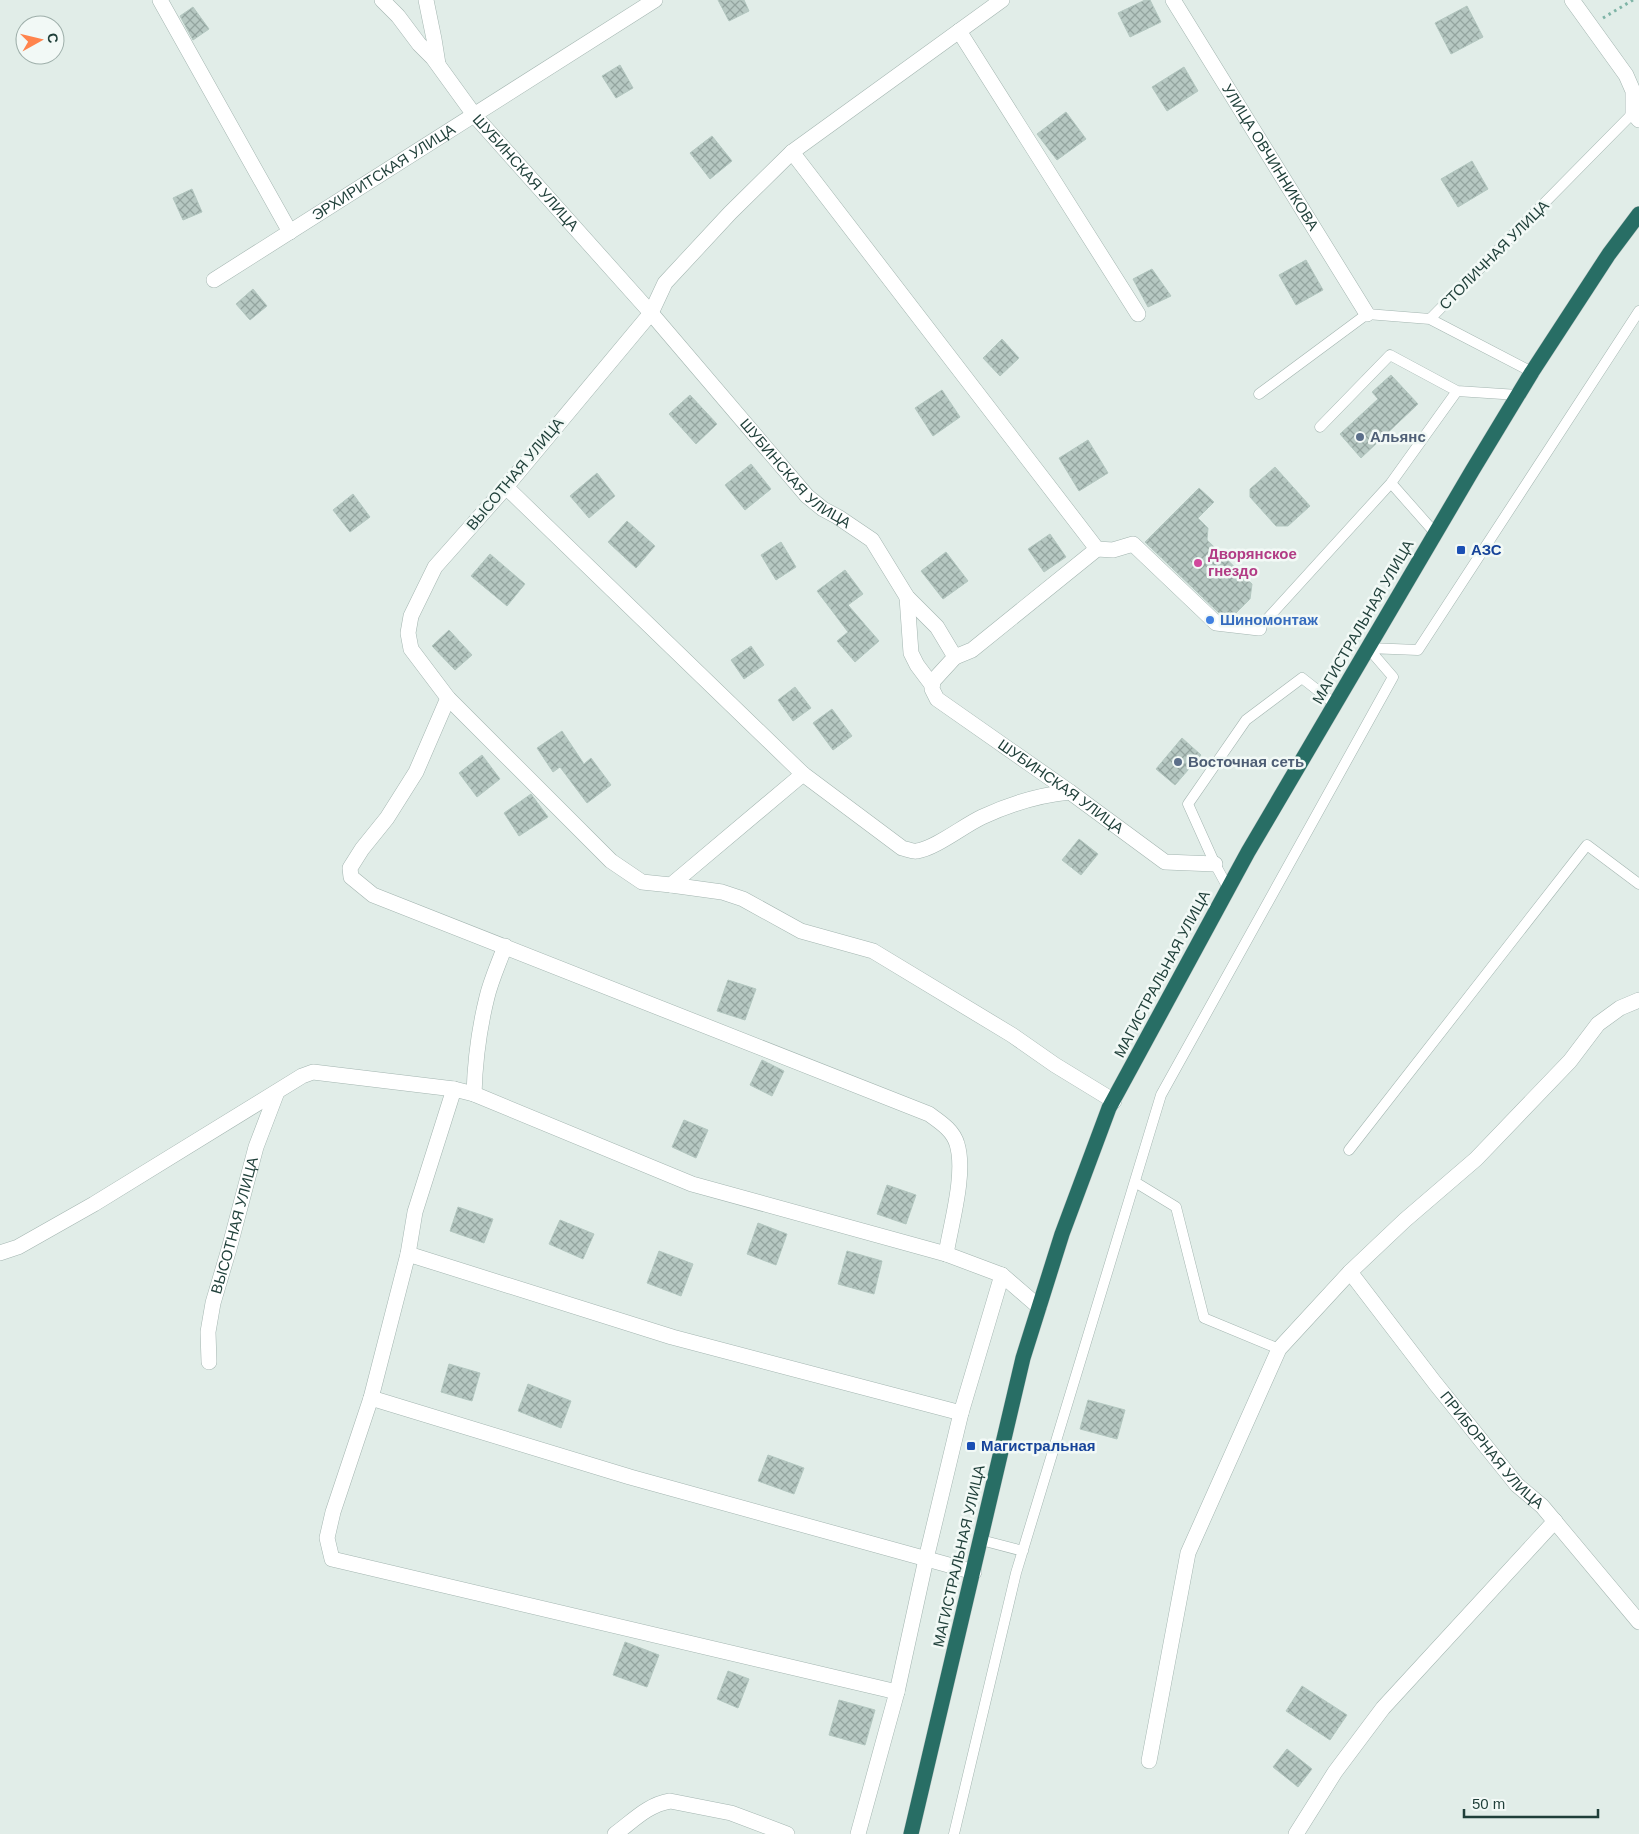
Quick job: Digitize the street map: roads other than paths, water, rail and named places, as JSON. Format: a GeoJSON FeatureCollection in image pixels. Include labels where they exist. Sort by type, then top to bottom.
{"type":"FeatureCollection","features":[{"type":"Feature","properties":{"kind":"highway","name":"МАГИСТРАЛЬНАЯ УЛИЦА"},"geometry":{"type":"LineString","coordinates":[[911,1834],[1023,1358],[1062,1234],[1114,1100],[1228,888],[1368,648],[1532,372],[1609,254],[1639,214]]}},
{"type":"Feature","properties":{"kind":"street"},"geometry":{"type":"LineString","coordinates":[[161,0],[290,232]]}},
{"type":"Feature","properties":{"kind":"street","name":"ШУБИНСКАЯ УЛИЦА"},"geometry":{"type":"LineString","coordinates":[[382,0],[398,16],[438,64],[475,116],[651,313],[807,496],[823,509],[872,540],[906,597],[938,627],[955,657]]}},
{"type":"Feature","properties":{"kind":"street"},"geometry":{"type":"LineString","coordinates":[[426,0],[438,64]]}},
{"type":"Feature","properties":{"kind":"street","name":"ЭРХИРИТСКАЯ УЛИЦА"},"geometry":{"type":"LineString","coordinates":[[214,280],[656,0]]}},
{"type":"Feature","properties":{"kind":"street","name":"ВЫСОТНАЯ УЛИЦА"},"geometry":{"type":"LineString","coordinates":[[448,698],[411,649],[408,633],[411,616],[435,567],[506,487],[651,313],[665,283],[730,213],[792,152],[1002,0]]}},
{"type":"Feature","properties":{"kind":"street","name":"УЛИЦА ОВЧИННИКОВА"},"geometry":{"type":"LineString","coordinates":[[1172,0],[1367,314]]}},
{"type":"Feature","properties":{"kind":"street"},"geometry":{"type":"LineString","coordinates":[[1572,0],[1626,75],[1633,91],[1636,117]]}},
{"type":"Feature","properties":{"kind":"street"},"geometry":{"type":"LineString","coordinates":[[959,31],[1138,314]]}},
{"type":"Feature","properties":{"kind":"street"},"geometry":{"type":"LineString","coordinates":[[792,152],[1097,549]]}},
{"type":"Feature","properties":{"kind":"street"},"geometry":{"type":"LineString","coordinates":[[506,487],[803,774],[902,848],[916,851],[933,846],[980,818],[1019,801],[1048,794],[1070,792]]}},
{"type":"Feature","properties":{"kind":"street"},"geometry":{"type":"LineString","coordinates":[[932,685],[933,681],[955,657],[972,650],[1097,549],[1113,550],[1133,544],[1216,623],[1259,628]]}},
{"type":"Feature","properties":{"kind":"street","name":"ШУБИНСКАЯ УЛИЦА"},"geometry":{"type":"LineString","coordinates":[[906,597],[911,652],[917,665],[932,685],[937,699],[1070,792],[1165,862],[1215,864]]}},
{"type":"Feature","properties":{"kind":"street"},"geometry":{"type":"LineString","coordinates":[[946,1254],[961,1165],[957,1143],[953,1136],[945,1125],[929,1114],[373,895],[351,877],[350,868],[362,849],[387,818],[416,772],[448,698],[611,861],[642,882],[722,892],[743,899],[801,931],[873,951],[1012,1035],[1055,1065],[1114,1100]]}},
{"type":"Feature","properties":{"kind":"street"},"geometry":{"type":"LineString","coordinates":[[671,885],[803,774]]}},
{"type":"Feature","properties":{"kind":"street"},"geometry":{"type":"LineString","coordinates":[[474,1094],[480,1028],[487,995],[505,946]]}},
{"type":"Feature","properties":{"kind":"street"},"geometry":{"type":"LineString","coordinates":[[1149,1761],[1188,1553],[1279,1349],[1350,1272],[1405,1220],[1476,1159],[1570,1061],[1598,1024],[1620,1008],[1639,1000]]}},
{"type":"Feature","properties":{"kind":"street"},"geometry":{"type":"LineString","coordinates":[[0,1252],[18,1246],[94,1204],[302,1076],[313,1072],[454,1089],[474,1094],[692,1184],[946,1254],[1002,1276],[1039,1307]]}},
{"type":"Feature","properties":{"kind":"street"},"geometry":{"type":"LineString","coordinates":[[454,1089],[415,1212],[408,1254],[370,1398],[333,1512],[327,1538],[332,1559],[896,1692]]}},
{"type":"Feature","properties":{"kind":"street","name":"ВЫСОТНАЯ УЛИЦА"},"geometry":{"type":"LineString","coordinates":[[210,1362],[208,1332],[213,1303],[256,1147],[276,1092]]}},
{"type":"Feature","properties":{"kind":"street"},"geometry":{"type":"LineString","coordinates":[[408,1254],[672,1337],[961,1413]]}},
{"type":"Feature","properties":{"kind":"street","name":"ПРИБОРНАЯ УЛИЦА"},"geometry":{"type":"LineString","coordinates":[[1350,1272],[1517,1485],[1542,1506],[1639,1622]]}},
{"type":"Feature","properties":{"kind":"street"},"geometry":{"type":"LineString","coordinates":[[858,1834],[896,1692],[961,1413],[1002,1276]]}},
{"type":"Feature","properties":{"kind":"street"},"geometry":{"type":"LineString","coordinates":[[370,1398],[630,1477],[974,1572]]}},
{"type":"Feature","properties":{"kind":"street"},"geometry":{"type":"LineString","coordinates":[[1296,1834],[1335,1772],[1383,1708],[1555,1521]]}},
{"type":"Feature","properties":{"kind":"street"},"geometry":{"type":"LineString","coordinates":[[615,1834],[643,1812],[660,1803],[670,1801],[732,1813],[786,1834]]}},
{"type":"Feature","properties":{"kind":"lane","name":"СТОЛИЧНАЯ УЛИЦА"},"geometry":{"type":"LineString","coordinates":[[1367,314],[1430,319],[1636,117]]}},
{"type":"Feature","properties":{"kind":"lane"},"geometry":{"type":"LineString","coordinates":[[1368,648],[1418,650],[1639,311]]}},
{"type":"Feature","properties":{"kind":"lane"},"geometry":{"type":"LineString","coordinates":[[1259,394],[1367,314]]}},
{"type":"Feature","properties":{"kind":"lane"},"geometry":{"type":"LineString","coordinates":[[1430,319],[1532,372]]}},
{"type":"Feature","properties":{"kind":"lane"},"geometry":{"type":"LineString","coordinates":[[1320,427],[1390,356],[1457,391],[1518,395]]}},
{"type":"Feature","properties":{"kind":"lane"},"geometry":{"type":"LineString","coordinates":[[1259,628],[1391,483],[1457,391]]}},
{"type":"Feature","properties":{"kind":"lane"},"geometry":{"type":"LineString","coordinates":[[1391,483],[1436,534]]}},
{"type":"Feature","properties":{"kind":"lane"},"geometry":{"type":"LineString","coordinates":[[954,1834],[1016,1574],[1161,1095],[1393,677],[1368,648]]}},
{"type":"Feature","properties":{"kind":"lane"},"geometry":{"type":"LineString","coordinates":[[1228,888],[1188,804],[1246,720],[1302,678],[1335,704]]}},
{"type":"Feature","properties":{"kind":"lane"},"geometry":{"type":"LineString","coordinates":[[1349,1150],[1588,845],[1639,884]]}},
{"type":"Feature","properties":{"kind":"lane"},"geometry":{"type":"LineString","coordinates":[[1135,1182],[1176,1208],[1204,1318],[1279,1349]]}},
{"type":"Feature","properties":{"kind":"lane"},"geometry":{"type":"LineString","coordinates":[[981,1540],[1023,1551]]}},
{"type":"Feature","properties":{"kind":"place","name":"Альянс"},"geometry":{"type":"Point","coordinates":[1360,437]}},
{"type":"Feature","properties":{"kind":"place","name":"АЗС"},"geometry":{"type":"Point","coordinates":[1461,550]}},
{"type":"Feature","properties":{"kind":"place","name":"Дворянское гнездо"},"geometry":{"type":"Point","coordinates":[1198,563]}},
{"type":"Feature","properties":{"kind":"place","name":"Шиномонтаж"},"geometry":{"type":"Point","coordinates":[1210,620]}},
{"type":"Feature","properties":{"kind":"place","name":"Восточная сеть"},"geometry":{"type":"Point","coordinates":[1178,762]}},
{"type":"Feature","properties":{"kind":"place","name":"Магистральная"},"geometry":{"type":"Point","coordinates":[971,1446]}}]}
